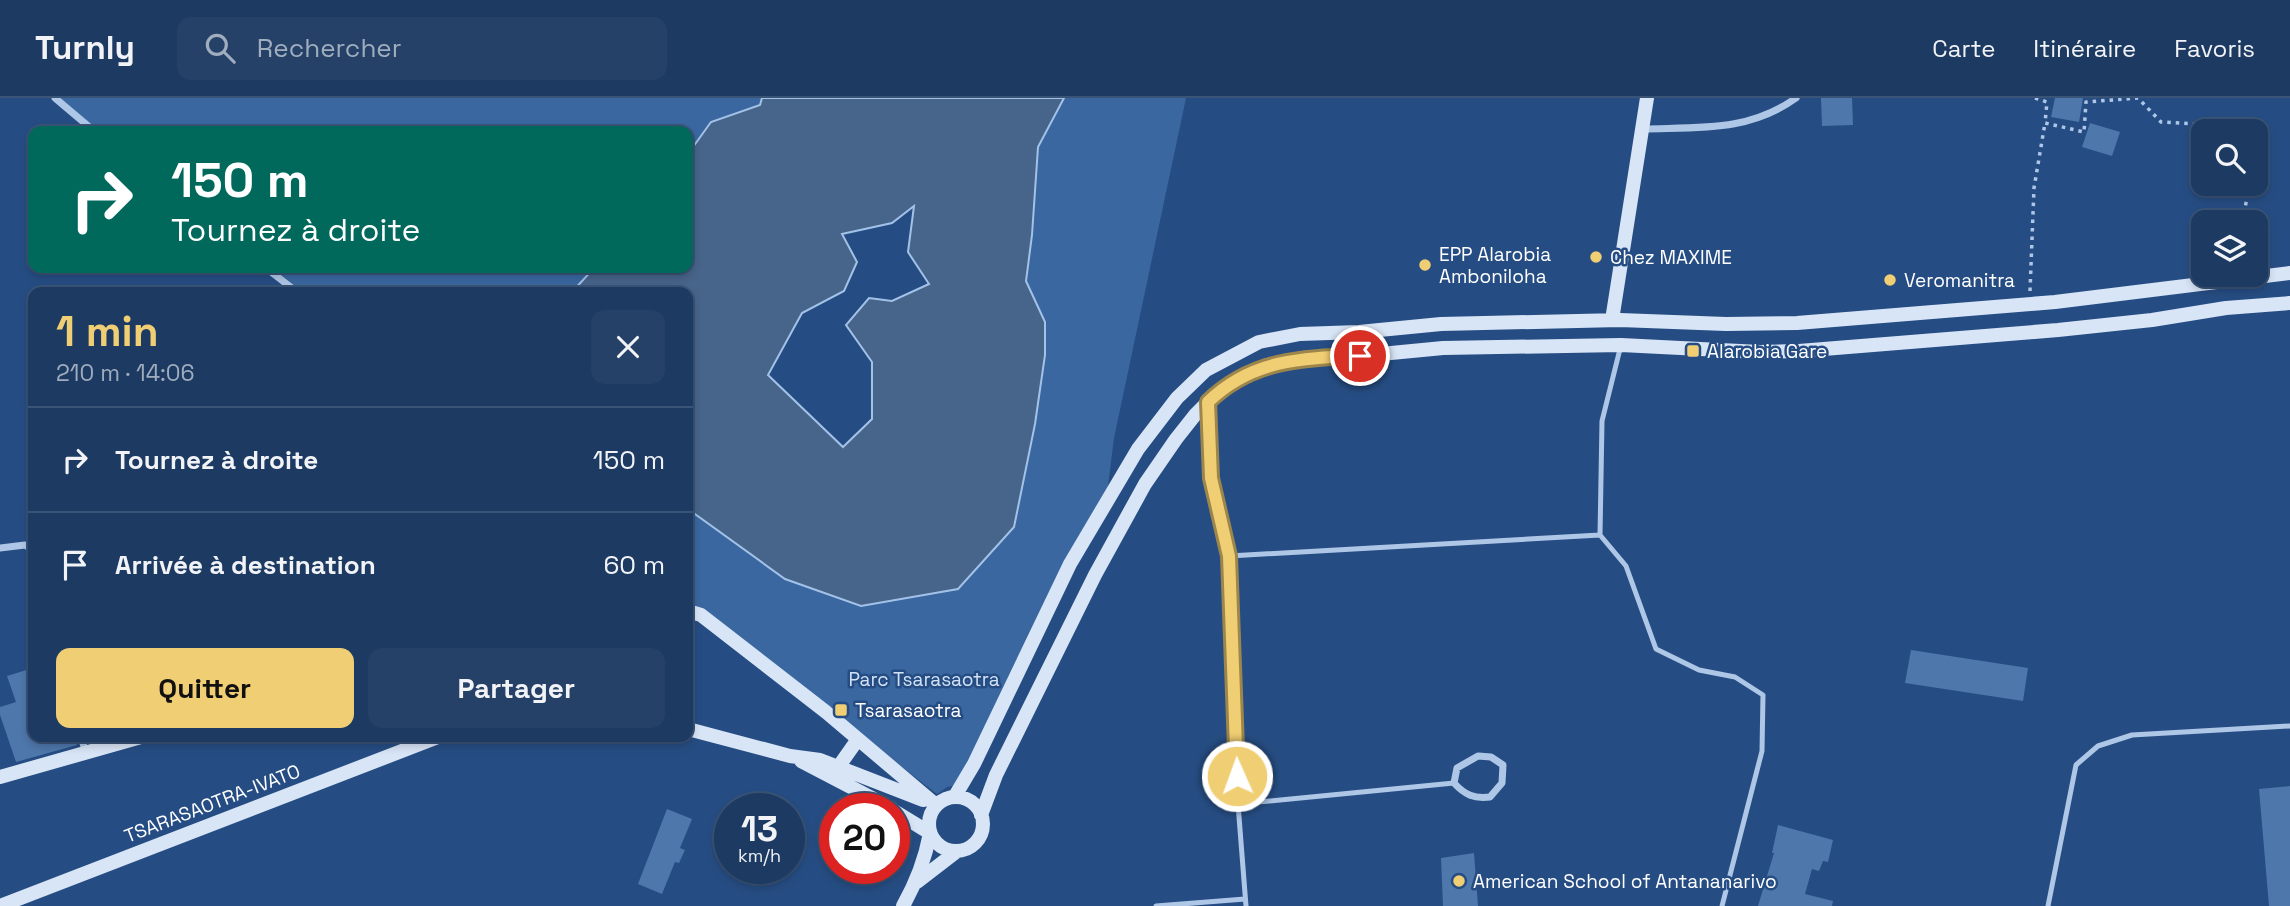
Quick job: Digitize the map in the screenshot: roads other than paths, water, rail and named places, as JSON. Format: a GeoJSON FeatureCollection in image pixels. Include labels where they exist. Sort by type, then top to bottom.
{"type":"FeatureCollection","features":[{"type":"Feature","properties":{"kind":"main road"},"geometry":{"type":"LineString","coordinates":[[1612,320],[1647,98]]}},
{"type":"Feature","properties":{"kind":"main road"},"geometry":{"type":"LineString","coordinates":[[955,796],[974,764],[1071,562],[1138,449],[1177,398],[1206,370],[1259,342],[1300,334],[1359,332],[1441,324],[1612,320],[1726,324],[1797,323],[2031,304],[2290,273]]}},
{"type":"Feature","properties":{"kind":"main road"},"geometry":{"type":"LineString","coordinates":[[916,883],[956,852],[965,850],[978,840],[982,832],[981,815],[996,775],[1095,575],[1158,463],[1195,415],[1221,389],[1267,365],[1302,358],[1360,356],[1443,348],[1615,346],[1799,351],[2071,328],[2152,320],[2226,308],[2290,303]]}},
{"type":"Feature","properties":{"kind":"main road"},"geometry":{"type":"LineString","coordinates":[[694,613],[858,739],[936,805]]}},
{"type":"Feature","properties":{"kind":"main road"},"geometry":{"type":"LineString","coordinates":[[693,730],[820,760],[936,805]]}},
{"type":"Feature","properties":{"kind":"main road"},"geometry":{"type":"LineString","coordinates":[[839,766],[858,739]]}},
{"type":"Feature","properties":{"kind":"main road"},"geometry":{"type":"LineString","coordinates":[[0,777],[123,742]]}},
{"type":"Feature","properties":{"kind":"main road","name":"TSARASAOTRA-IVATO"},"geometry":{"type":"LineString","coordinates":[[0,906],[425,742]]}},
{"type":"Feature","properties":{"kind":"main road"},"geometry":{"type":"LineString","coordinates":[[790,755],[861,793]]}},
{"type":"Feature","properties":{"kind":"main road"},"geometry":{"type":"LineString","coordinates":[[902,906],[916,883],[927,851],[929,818],[936,805],[955,796],[972,800],[981,815]]}},
{"type":"Feature","properties":{"kind":"main road"},"geometry":{"type":"LineString","coordinates":[[910,821],[930,833],[940,846],[956,852]]}},
{"type":"Feature","properties":{"kind":"street"},"geometry":{"type":"LineString","coordinates":[[55,98],[88,126]]}},
{"type":"Feature","properties":{"kind":"street"},"geometry":{"type":"LineString","coordinates":[[1642,130],[1731,126],[1778,111],[1796,98]]}},
{"type":"Feature","properties":{"kind":"street"},"geometry":{"type":"LineString","coordinates":[[272,273],[291,287]]}},
{"type":"Feature","properties":{"kind":"street"},"geometry":{"type":"LineString","coordinates":[[0,548],[28,547]]}},
{"type":"Feature","properties":{"kind":"street"},"geometry":{"type":"LineString","coordinates":[[83,742],[86,752]]}},
{"type":"Feature","properties":{"kind":"street"},"geometry":{"type":"LineString","coordinates":[[1478,756],[1490,757],[1503,765],[1502,783],[1490,797],[1478,799],[1464,794],[1454,783],[1457,768],[1478,756]]}},
{"type":"Feature","properties":{"kind":"lane"},"geometry":{"type":"LineString","coordinates":[[1615,346],[1602,421],[1600,535],[1626,566],[1656,649],[1699,670],[1735,677],[1763,695],[1762,751],[1723,906]]}},
{"type":"Feature","properties":{"kind":"lane"},"geometry":{"type":"LineString","coordinates":[[1156,906],[1245,902],[1238,804],[1229,556],[1211,478],[1208,402]]}},
{"type":"Feature","properties":{"kind":"lane"},"geometry":{"type":"LineString","coordinates":[[1229,556],[1600,535]]}},
{"type":"Feature","properties":{"kind":"lane"},"geometry":{"type":"LineString","coordinates":[[2048,906],[2076,765],[2098,746],[2132,735],[2290,726]]}},
{"type":"Feature","properties":{"kind":"lane"},"geometry":{"type":"LineString","coordinates":[[1238,804],[1454,783]]}},
{"type":"Feature","properties":{"kind":"place","name":"Chez MAXIME"},"geometry":{"type":"Point","coordinates":[1596,257]}},
{"type":"Feature","properties":{"kind":"place","name":"EPP Alarobia Amboniloha"},"geometry":{"type":"Point","coordinates":[1425,265]}},
{"type":"Feature","properties":{"kind":"place","name":"Veromanitra"},"geometry":{"type":"Point","coordinates":[1890,280]}},
{"type":"Feature","properties":{"kind":"place","name":"Alarobia Gare"},"geometry":{"type":"Point","coordinates":[1693,351]}},
{"type":"Feature","properties":{"kind":"place","name":"Tsarasaotra"},"geometry":{"type":"Point","coordinates":[841,710]}},
{"type":"Feature","properties":{"kind":"place","name":"American School of Antananarivo"},"geometry":{"type":"Point","coordinates":[1459,881]}},
{"type":"Feature","properties":{"kind":"park label","name":"Parc Tsarasaotra"},"geometry":{"type":"Point","coordinates":[924,679]}}]}
